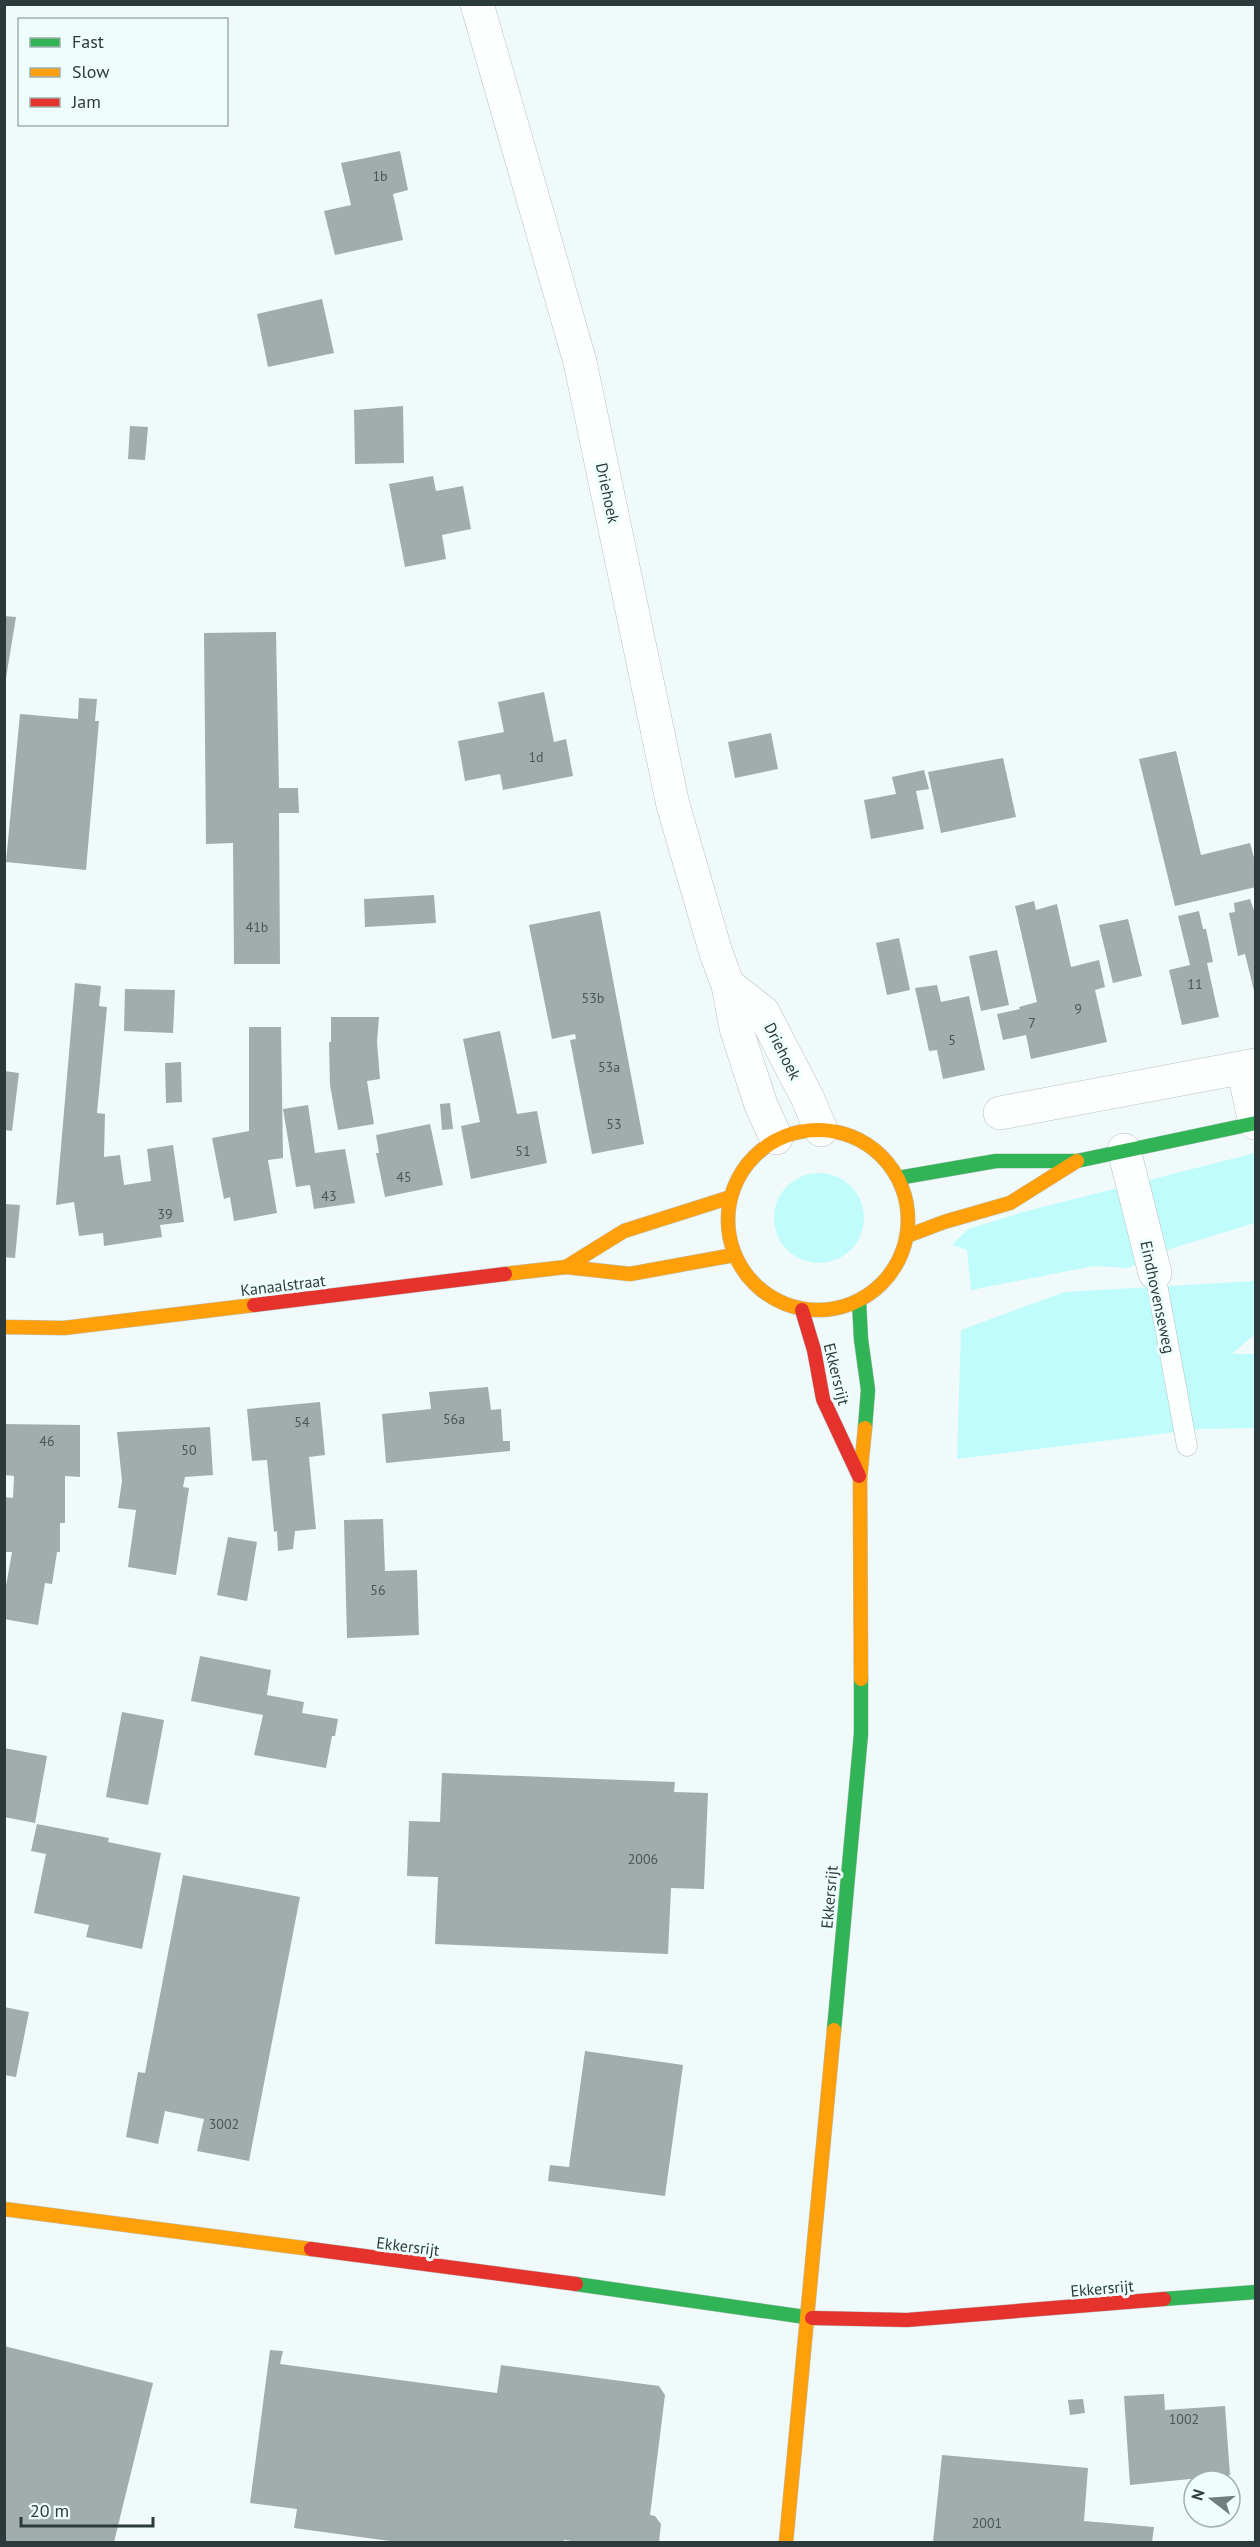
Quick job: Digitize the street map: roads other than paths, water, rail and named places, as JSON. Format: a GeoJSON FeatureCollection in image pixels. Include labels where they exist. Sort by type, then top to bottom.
{"type":"FeatureCollection","features":[{"type":"Feature","properties":{"kind":"main road"},"geometry":{"type":"LineString","coordinates":[[898,1178],[996,1161],[1077,1161],[1255,1123]]}},
{"type":"Feature","properties":{"kind":"main road"},"geometry":{"type":"LineString","coordinates":[[821,1130],[852,1136],[878,1153],[898,1178],[908,1208],[908,1236],[898,1262],[882,1285],[859,1301],[832,1310],[802,1310],[774,1299],[750,1281],[734,1255],[728,1226],[731,1197],[743,1170],[776,1138],[821,1130]]}},
{"type":"Feature","properties":{"kind":"main road"},"geometry":{"type":"LineString","coordinates":[[908,1236],[944,1222],[1010,1203],[1077,1161]]}},
{"type":"Feature","properties":{"kind":"main road","name":"Kanaalstraat"},"geometry":{"type":"LineString","coordinates":[[566,1267],[624,1231],[731,1197]]}},
{"type":"Feature","properties":{"kind":"main road","name":"Kanaalstraat"},"geometry":{"type":"LineString","coordinates":[[4,1327],[64,1328],[566,1267],[630,1274],[734,1255]]}},
{"type":"Feature","properties":{"kind":"main road","name":"Ekkersrijt"},"geometry":{"type":"LineString","coordinates":[[786,2542],[861,1734],[860,1478],[868,1390],[861,1339],[859,1301]]}},
{"type":"Feature","properties":{"kind":"main road","name":"Ekkersrijt"},"geometry":{"type":"LineString","coordinates":[[802,1310],[814,1350],[823,1399],[860,1478]]}},
{"type":"Feature","properties":{"kind":"main road","name":"Ekkersrijt"},"geometry":{"type":"LineString","coordinates":[[4,2210],[694,2300],[807,2318],[907,2320],[1256,2292]]}},
{"type":"Feature","properties":{"kind":"street","name":"Driehoek"},"geometry":{"type":"LineString","coordinates":[[477,4],[580,362],[673,805],[716,953],[728,984],[736,1028],[761,1105],[776,1138]]}},
{"type":"Feature","properties":{"kind":"street","name":"Driehoek"},"geometry":{"type":"LineString","coordinates":[[728,984],[763,1012],[808,1099],[821,1130]]}},
{"type":"Feature","properties":{"kind":"street"},"geometry":{"type":"LineString","coordinates":[[1000,1113],[1249,1067],[1255,1123]]}},
{"type":"Feature","properties":{"kind":"street","name":"Eindhovenseweg"},"geometry":{"type":"LineString","coordinates":[[1124,1150],[1155,1273]]}},
{"type":"Feature","properties":{"kind":"lane","name":"Eindhovenseweg"},"geometry":{"type":"LineString","coordinates":[[1155,1273],[1187,1446]]}}]}
